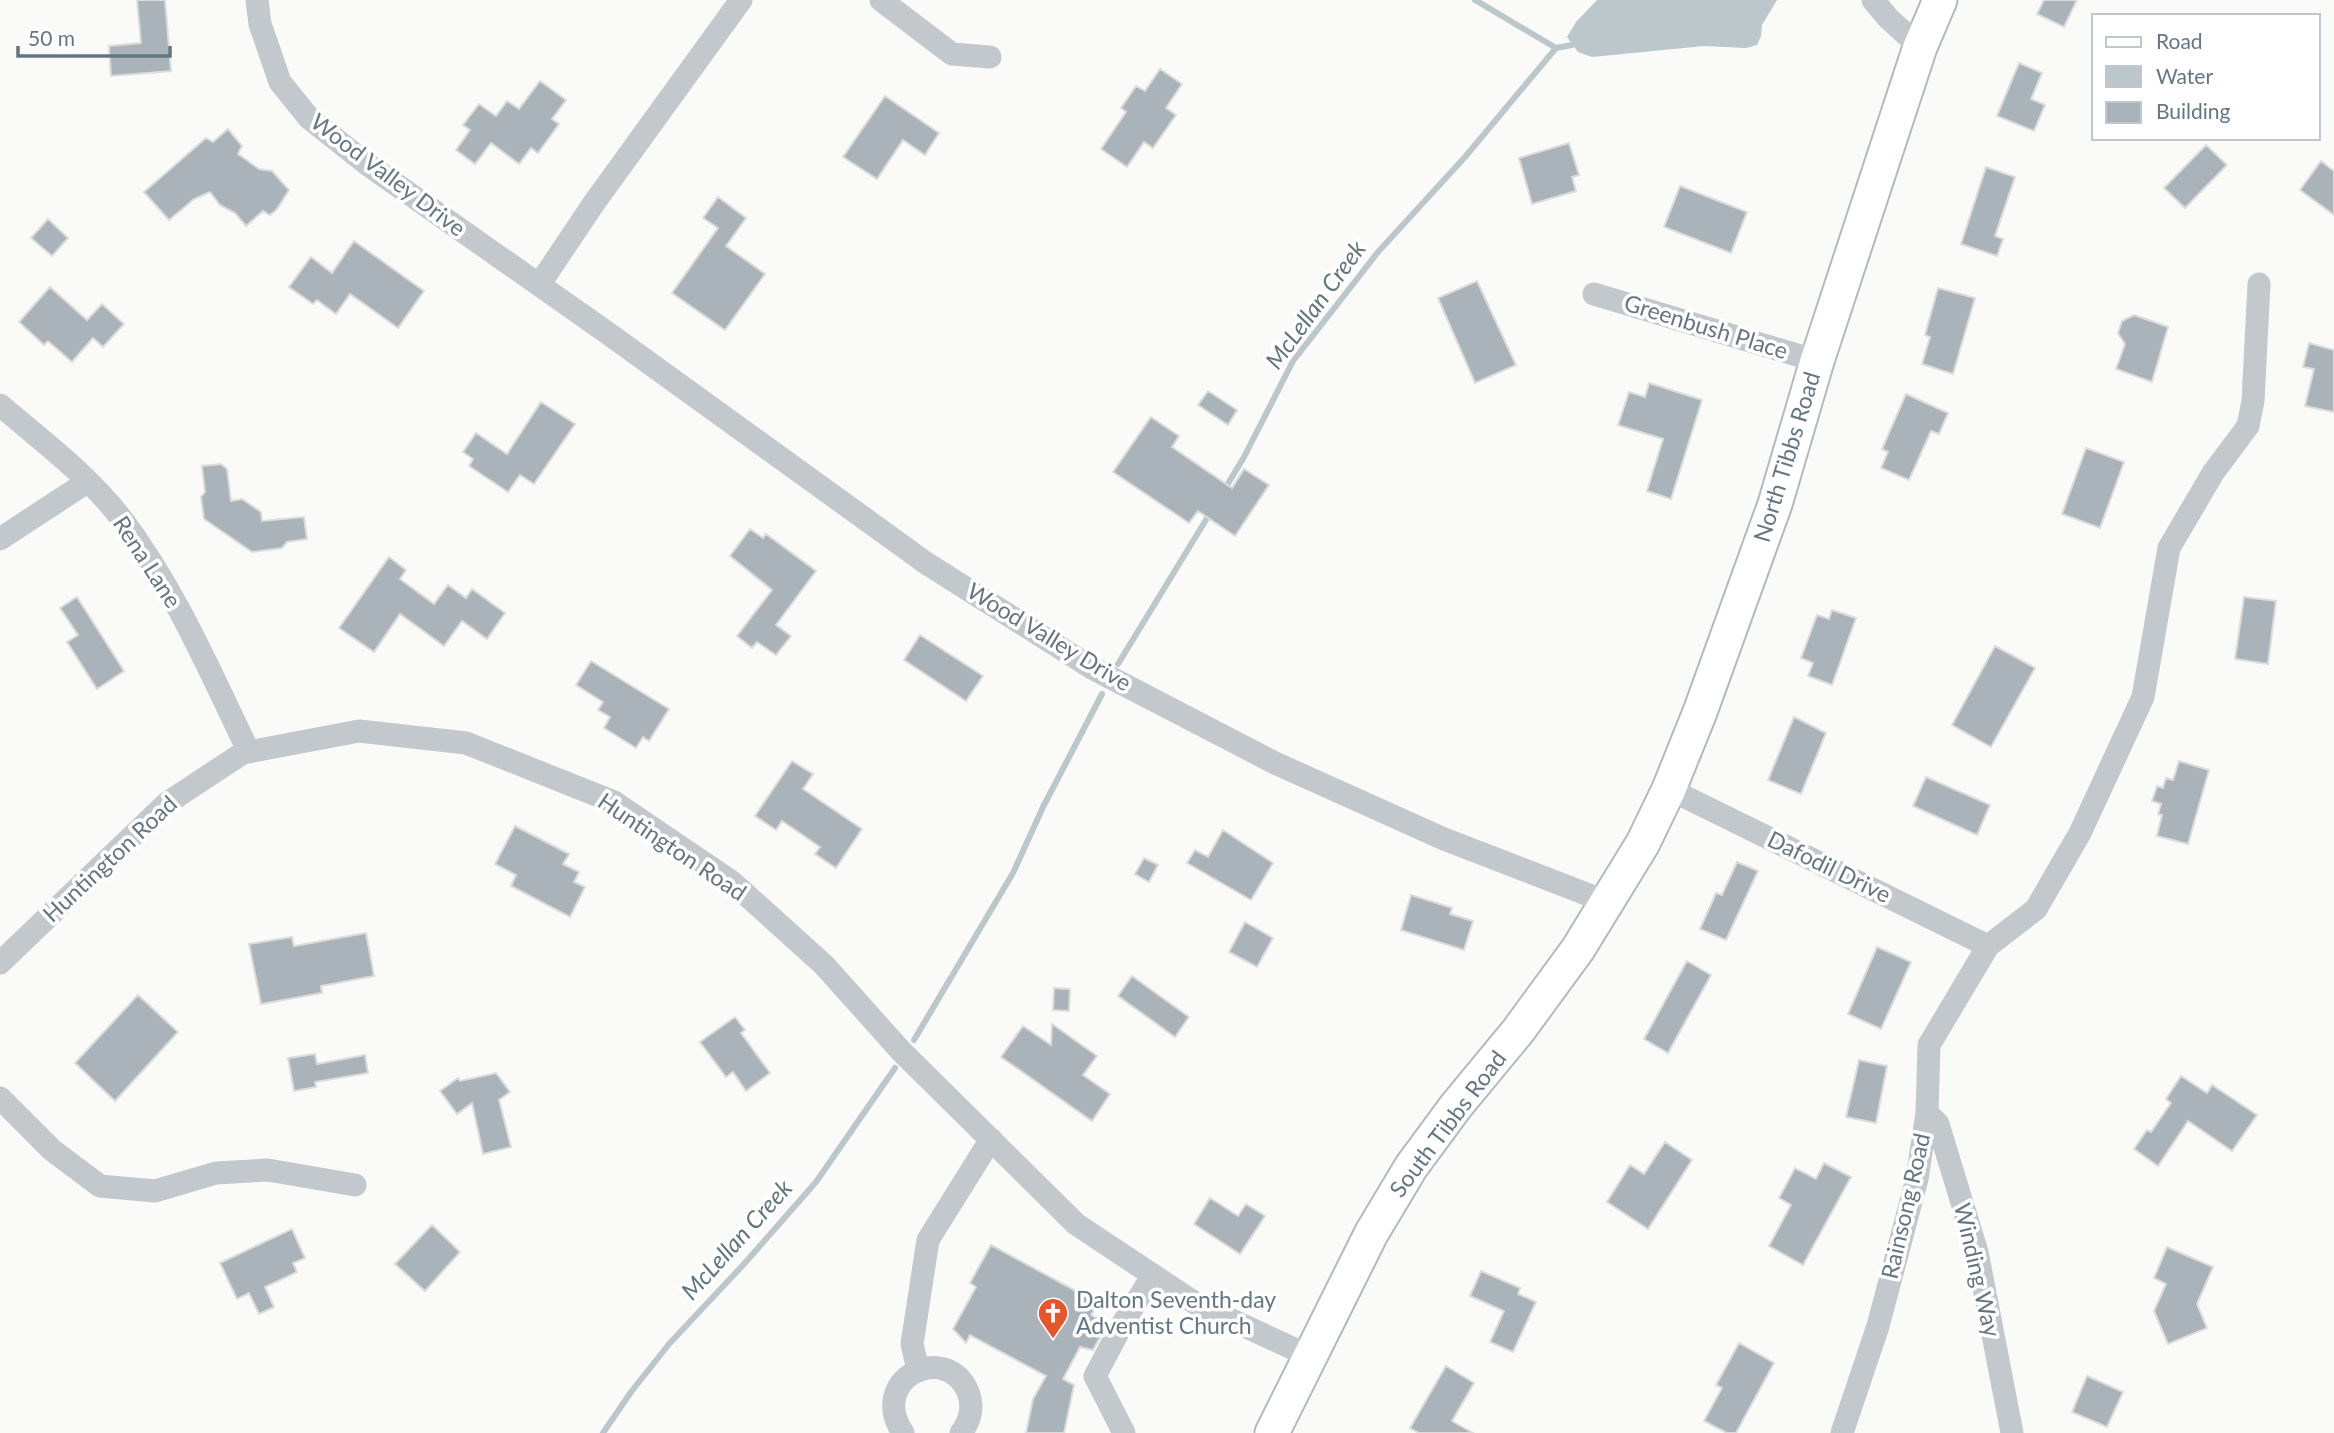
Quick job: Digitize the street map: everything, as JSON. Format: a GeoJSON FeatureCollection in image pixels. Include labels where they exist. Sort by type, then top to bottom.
{"type":"FeatureCollection","features":[{"type":"Feature","properties":{"kind":"street","name":"Wood Valley Drive"},"geometry":{"type":"LineString","coordinates":[[257,0],[260,24],[280,82],[309,118],[367,164],[926,563],[1093,668],[1275,763],[1444,839],[1608,902]]}},
{"type":"Feature","properties":{"kind":"street"},"geometry":{"type":"LineString","coordinates":[[539,285],[594,203],[741,0]]}},
{"type":"Feature","properties":{"kind":"street"},"geometry":{"type":"LineString","coordinates":[[881,0],[952,54],[990,57]]}},
{"type":"Feature","properties":{"kind":"street"},"geometry":{"type":"LineString","coordinates":[[1873,0],[1889,19],[1920,47]]}},
{"type":"Feature","properties":{"kind":"street","name":"North Tibbs Road"},"geometry":{"type":"LineString","coordinates":[[1608,902],[1643,843],[1669,789],[1700,712],[1774,505],[1817,361],[1920,47],[1940,0]]}},
{"type":"Feature","properties":{"kind":"street"},"geometry":{"type":"LineString","coordinates":[[1988,946],[2036,909],[2080,833],[2143,697],[2169,548],[2213,473],[2248,426],[2253,401],[2259,284]]}},
{"type":"Feature","properties":{"kind":"street","name":"Greenbush Place"},"geometry":{"type":"LineString","coordinates":[[1594,294],[1817,361]]}},
{"type":"Feature","properties":{"kind":"street","name":"Rena Lane"},"geometry":{"type":"LineString","coordinates":[[0,405],[87,482],[120,517],[176,602],[249,752]]}},
{"type":"Feature","properties":{"kind":"street"},"geometry":{"type":"LineString","coordinates":[[0,540],[87,482]]}},
{"type":"Feature","properties":{"kind":"street","name":"Huntington Road"},"geometry":{"type":"LineString","coordinates":[[0,962],[167,803],[243,753],[359,731],[466,743],[614,802],[732,882],[824,965],[901,1051],[1076,1224],[1195,1303],[1309,1356]]}},
{"type":"Feature","properties":{"kind":"street","name":"Dafodil Drive"},"geometry":{"type":"LineString","coordinates":[[1669,789],[1988,946]]}},
{"type":"Feature","properties":{"kind":"street","name":"South Tibbs Road"},"geometry":{"type":"LineString","coordinates":[[1272,1433],[1371,1234],[1411,1167],[1456,1106],[1518,1031],[1608,902]]}},
{"type":"Feature","properties":{"kind":"street","name":"Rainsong Road"},"geometry":{"type":"LineString","coordinates":[[1842,1433],[1878,1326],[1913,1192],[1927,1113],[1929,1045],[1988,946]]}},
{"type":"Feature","properties":{"kind":"street"},"geometry":{"type":"LineString","coordinates":[[0,1098],[52,1150],[100,1186],[155,1191],[216,1173],[268,1170],[355,1185]]}},
{"type":"Feature","properties":{"kind":"street","name":"Winding Way"},"geometry":{"type":"LineString","coordinates":[[1927,1113],[1938,1124],[1977,1252],[2012,1433]]}},
{"type":"Feature","properties":{"kind":"street"},"geometry":{"type":"LineString","coordinates":[[918,1370],[912,1344],[928,1240],[991,1139]]}},
{"type":"Feature","properties":{"kind":"street"},"geometry":{"type":"LineString","coordinates":[[1124,1433],[1095,1376],[1123,1323],[1153,1275]]}},
{"type":"Feature","properties":{"kind":"street"},"geometry":{"type":"LineString","coordinates":[[903,1433],[893,1410],[898,1386],[907,1376],[931,1367],[955,1375],[970,1396],[968,1422],[961,1433]]}},
{"type":"Feature","properties":{"kind":"water"},"geometry":{"type":"Polygon","coordinates":[[[1597,0],[1777,0],[1762,25],[1757,45],[1746,48],[1704,46],[1592,57],[1578,52],[1567,37],[1576,22],[1597,0]]]}},
{"type":"Feature","properties":{"kind":"building"},"geometry":{"type":"Polygon","coordinates":[[[137,0],[165,0],[171,71],[111,76],[109,46],[141,43],[137,0]]]}},
{"type":"Feature","properties":{"kind":"building"},"geometry":{"type":"Polygon","coordinates":[[[2044,0],[2077,0],[2064,27],[2037,14],[2044,0]]]}},
{"type":"Feature","properties":{"kind":"building"},"geometry":{"type":"Polygon","coordinates":[[[2019,63],[2042,73],[2031,99],[2045,105],[2034,131],[1997,116],[2019,63]]]}},
{"type":"Feature","properties":{"kind":"building"},"geometry":{"type":"Polygon","coordinates":[[[1160,69],[1182,84],[1166,108],[1176,115],[1153,148],[1144,142],[1127,167],[1101,149],[1126,112],[1121,108],[1136,86],[1145,91],[1160,69]]]}},
{"type":"Feature","properties":{"kind":"building"},"geometry":{"type":"Polygon","coordinates":[[[540,81],[566,100],[552,119],[559,124],[538,153],[531,148],[519,164],[491,143],[475,164],[456,150],[470,130],[463,125],[479,104],[496,116],[507,101],[519,109],[540,81]]]}},
{"type":"Feature","properties":{"kind":"building"},"geometry":{"type":"Polygon","coordinates":[[[885,96],[939,133],[925,155],[903,140],[877,179],[843,157],[885,96]]]}},
{"type":"Feature","properties":{"kind":"building"},"geometry":{"type":"Polygon","coordinates":[[[228,129],[242,146],[238,154],[259,169],[272,171],[289,190],[277,209],[270,215],[263,211],[246,226],[235,213],[220,205],[210,192],[194,199],[169,220],[144,192],[206,138],[213,142],[228,129]]]}},
{"type":"Feature","properties":{"kind":"building"},"geometry":{"type":"Polygon","coordinates":[[[1569,143],[1579,175],[1572,177],[1576,191],[1532,204],[1519,158],[1569,143]]]}},
{"type":"Feature","properties":{"kind":"building"},"geometry":{"type":"Polygon","coordinates":[[[2206,145],[2227,165],[2185,208],[2164,188],[2206,145]]]}},
{"type":"Feature","properties":{"kind":"building"},"geometry":{"type":"Polygon","coordinates":[[[2321,161],[2334,171],[2334,215],[2300,190],[2321,161]]]}},
{"type":"Feature","properties":{"kind":"building"},"geometry":{"type":"Polygon","coordinates":[[[1986,167],[2015,177],[1995,236],[2003,239],[1997,256],[1961,244],[1986,167]]]}},
{"type":"Feature","properties":{"kind":"building"},"geometry":{"type":"Polygon","coordinates":[[[1680,186],[1747,212],[1731,253],[1664,227],[1680,186]]]}},
{"type":"Feature","properties":{"kind":"building"},"geometry":{"type":"Polygon","coordinates":[[[718,197],[746,218],[726,246],[765,274],[725,330],[672,293],[718,228],[703,218],[718,197]]]}},
{"type":"Feature","properties":{"kind":"building"},"geometry":{"type":"Polygon","coordinates":[[[48,219],[68,238],[52,256],[31,238],[48,219]]]}},
{"type":"Feature","properties":{"kind":"building"},"geometry":{"type":"Polygon","coordinates":[[[354,241],[424,291],[398,328],[350,294],[336,314],[317,300],[313,304],[289,287],[311,257],[332,273],[354,241]]]}},
{"type":"Feature","properties":{"kind":"building"},"geometry":{"type":"Polygon","coordinates":[[[1477,281],[1516,365],[1475,383],[1438,298],[1477,281]]]}},
{"type":"Feature","properties":{"kind":"building"},"geometry":{"type":"Polygon","coordinates":[[[50,287],[87,320],[102,304],[124,324],[103,347],[93,338],[72,362],[48,341],[44,345],[19,322],[50,287]]]}},
{"type":"Feature","properties":{"kind":"building"},"geometry":{"type":"Polygon","coordinates":[[[1938,288],[1975,298],[1953,374],[1922,364],[1930,337],[1925,335],[1938,288]]]}},
{"type":"Feature","properties":{"kind":"building"},"geometry":{"type":"Polygon","coordinates":[[[2134,315],[2168,327],[2152,382],[2116,369],[2125,344],[2118,333],[2122,321],[2134,315]]]}},
{"type":"Feature","properties":{"kind":"building"},"geometry":{"type":"Polygon","coordinates":[[[2309,343],[2334,350],[2334,412],[2305,406],[2314,369],[2303,367],[2309,343]]]}},
{"type":"Feature","properties":{"kind":"building"},"geometry":{"type":"Polygon","coordinates":[[[1649,383],[1702,400],[1671,499],[1647,491],[1663,439],[1618,425],[1629,392],[1645,397],[1649,383]]]}},
{"type":"Feature","properties":{"kind":"building"},"geometry":{"type":"Polygon","coordinates":[[[1208,391],[1237,410],[1228,425],[1198,405],[1208,391]]]}},
{"type":"Feature","properties":{"kind":"building"},"geometry":{"type":"Polygon","coordinates":[[[1906,394],[1948,413],[1939,434],[1931,431],[1909,480],[1881,468],[1888,452],[1882,449],[1906,394]]]}},
{"type":"Feature","properties":{"kind":"building"},"geometry":{"type":"Polygon","coordinates":[[[541,402],[575,424],[534,484],[520,475],[508,492],[469,466],[473,459],[463,452],[476,433],[507,454],[541,402]]]}},
{"type":"Feature","properties":{"kind":"building"},"geometry":{"type":"Polygon","coordinates":[[[1151,417],[1179,436],[1172,447],[1232,488],[1244,469],[1269,485],[1235,536],[1198,511],[1189,523],[1113,472],[1151,417]]]}},
{"type":"Feature","properties":{"kind":"building"},"geometry":{"type":"Polygon","coordinates":[[[2086,448],[2124,462],[2100,528],[2062,514],[2086,448]]]}},
{"type":"Feature","properties":{"kind":"building"},"geometry":{"type":"Polygon","coordinates":[[[221,464],[227,469],[231,501],[242,499],[261,512],[262,521],[304,517],[307,539],[287,542],[282,548],[252,552],[204,519],[201,497],[205,492],[202,466],[221,464]]]}},
{"type":"Feature","properties":{"kind":"building"},"geometry":{"type":"Polygon","coordinates":[[[750,529],[763,538],[766,534],[816,571],[776,625],[791,636],[776,655],[757,642],[752,648],[737,636],[772,590],[730,556],[750,529]]]}},
{"type":"Feature","properties":{"kind":"building"},"geometry":{"type":"Polygon","coordinates":[[[389,557],[406,570],[400,579],[434,604],[448,585],[466,598],[472,589],[505,613],[487,639],[462,621],[444,646],[400,614],[374,652],[339,628],[389,557]]]}},
{"type":"Feature","properties":{"kind":"building"},"geometry":{"type":"Polygon","coordinates":[[[77,597],[124,671],[97,689],[67,642],[78,635],[60,608],[77,597]]]}},
{"type":"Feature","properties":{"kind":"building"},"geometry":{"type":"Polygon","coordinates":[[[2244,597],[2276,601],[2268,664],[2235,659],[2244,597]]]}},
{"type":"Feature","properties":{"kind":"building"},"geometry":{"type":"Polygon","coordinates":[[[1832,610],[1856,618],[1832,685],[1808,676],[1813,663],[1801,658],[1817,615],[1829,619],[1832,610]]]}},
{"type":"Feature","properties":{"kind":"building"},"geometry":{"type":"Polygon","coordinates":[[[920,635],[983,676],[966,701],[904,660],[920,635]]]}},
{"type":"Feature","properties":{"kind":"building"},"geometry":{"type":"Polygon","coordinates":[[[1995,646],[2035,668],[1991,747],[1952,725],[1995,646]]]}},
{"type":"Feature","properties":{"kind":"building"},"geometry":{"type":"Polygon","coordinates":[[[591,661],[669,709],[649,741],[643,737],[636,748],[604,728],[610,717],[598,710],[603,702],[576,685],[591,661]]]}},
{"type":"Feature","properties":{"kind":"building"},"geometry":{"type":"Polygon","coordinates":[[[1794,717],[1826,733],[1801,794],[1768,780],[1794,717]]]}},
{"type":"Feature","properties":{"kind":"building"},"geometry":{"type":"Polygon","coordinates":[[[792,761],[813,774],[803,789],[862,829],[836,868],[815,854],[820,847],[782,821],[776,830],[755,816],[792,761]]]}},
{"type":"Feature","properties":{"kind":"building"},"geometry":{"type":"Polygon","coordinates":[[[2179,761],[2209,770],[2188,844],[2157,836],[2162,815],[2158,814],[2161,804],[2152,801],[2157,786],[2163,788],[2166,778],[2173,780],[2179,761]]]}},
{"type":"Feature","properties":{"kind":"building"},"geometry":{"type":"Polygon","coordinates":[[[1926,777],[1990,805],[1977,835],[1913,806],[1926,777]]]}},
{"type":"Feature","properties":{"kind":"building"},"geometry":{"type":"Polygon","coordinates":[[[515,826],[569,854],[563,864],[579,872],[574,882],[585,887],[570,917],[511,886],[516,875],[495,864],[515,826]]]}},
{"type":"Feature","properties":{"kind":"building"},"geometry":{"type":"Polygon","coordinates":[[[1223,830],[1273,863],[1251,900],[1187,863],[1195,850],[1208,857],[1223,830]]]}},
{"type":"Feature","properties":{"kind":"building"},"geometry":{"type":"Polygon","coordinates":[[[1144,858],[1158,865],[1149,882],[1135,874],[1144,858]]]}},
{"type":"Feature","properties":{"kind":"building"},"geometry":{"type":"Polygon","coordinates":[[[1737,862],[1758,871],[1726,940],[1700,929],[1716,893],[1722,895],[1737,862]]]}},
{"type":"Feature","properties":{"kind":"building"},"geometry":{"type":"Polygon","coordinates":[[[1411,895],[1452,908],[1450,914],[1473,921],[1464,950],[1401,930],[1411,895]]]}},
{"type":"Feature","properties":{"kind":"building"},"geometry":{"type":"Polygon","coordinates":[[[1245,922],[1273,938],[1257,967],[1229,952],[1245,922]]]}},
{"type":"Feature","properties":{"kind":"building"},"geometry":{"type":"Polygon","coordinates":[[[366,933],[374,976],[321,986],[322,993],[261,1004],[249,944],[292,937],[294,946],[366,933]]]}},
{"type":"Feature","properties":{"kind":"building"},"geometry":{"type":"Polygon","coordinates":[[[1877,947],[1911,962],[1881,1029],[1848,1014],[1877,947]]]}},
{"type":"Feature","properties":{"kind":"building"},"geometry":{"type":"Polygon","coordinates":[[[1687,961],[1711,975],[1668,1053],[1644,1039],[1687,961]]]}},
{"type":"Feature","properties":{"kind":"building"},"geometry":{"type":"Polygon","coordinates":[[[1132,976],[1189,1017],[1175,1037],[1118,996],[1132,976]]]}},
{"type":"Feature","properties":{"kind":"building"},"geometry":{"type":"Polygon","coordinates":[[[1054,988],[1070,989],[1069,1011],[1053,1010],[1054,988]]]}},
{"type":"Feature","properties":{"kind":"building"},"geometry":{"type":"Polygon","coordinates":[[[138,995],[178,1032],[115,1101],[75,1063],[138,995]]]}},
{"type":"Feature","properties":{"kind":"building"},"geometry":{"type":"Polygon","coordinates":[[[735,1017],[745,1030],[741,1033],[770,1073],[746,1091],[733,1072],[726,1077],[700,1042],[735,1017]]]}},
{"type":"Feature","properties":{"kind":"building"},"geometry":{"type":"Polygon","coordinates":[[[1052,1024],[1097,1056],[1083,1075],[1110,1094],[1092,1121],[1001,1057],[1023,1026],[1051,1045],[1052,1024]]]}},
{"type":"Feature","properties":{"kind":"building"},"geometry":{"type":"Polygon","coordinates":[[[315,1054],[317,1064],[365,1055],[368,1073],[315,1082],[316,1087],[294,1091],[288,1058],[315,1054]]]}},
{"type":"Feature","properties":{"kind":"building"},"geometry":{"type":"Polygon","coordinates":[[[1859,1060],[1887,1066],[1876,1123],[1846,1117],[1859,1060]]]}},
{"type":"Feature","properties":{"kind":"building"},"geometry":{"type":"Polygon","coordinates":[[[496,1073],[510,1092],[499,1100],[511,1147],[483,1154],[472,1103],[457,1114],[440,1091],[458,1078],[460,1081],[496,1073]]]}},
{"type":"Feature","properties":{"kind":"building"},"geometry":{"type":"Polygon","coordinates":[[[2181,1076],[2207,1093],[2212,1085],[2257,1115],[2232,1151],[2188,1121],[2158,1166],[2134,1149],[2147,1130],[2151,1132],[2171,1103],[2166,1099],[2181,1076]]]}},
{"type":"Feature","properties":{"kind":"building"},"geometry":{"type":"Polygon","coordinates":[[[1665,1142],[1692,1160],[1648,1229],[1607,1202],[1630,1165],[1644,1174],[1665,1142]]]}},
{"type":"Feature","properties":{"kind":"building"},"geometry":{"type":"Polygon","coordinates":[[[1824,1163],[1851,1177],[1803,1265],[1769,1246],[1791,1205],[1779,1198],[1795,1168],[1816,1179],[1824,1163]]]}},
{"type":"Feature","properties":{"kind":"building"},"geometry":{"type":"Polygon","coordinates":[[[1210,1198],[1238,1216],[1246,1204],[1265,1216],[1240,1254],[1194,1224],[1210,1198]]]}},
{"type":"Feature","properties":{"kind":"building"},"geometry":{"type":"Polygon","coordinates":[[[432,1225],[460,1252],[425,1291],[395,1264],[432,1225]]]}},
{"type":"Feature","properties":{"kind":"building"},"geometry":{"type":"Polygon","coordinates":[[[292,1229],[305,1258],[293,1263],[297,1272],[265,1287],[274,1307],[259,1314],[249,1293],[237,1299],[220,1263],[292,1229]]]}},
{"type":"Feature","properties":{"kind":"building","name":"Dalton Seventh-day Adventist Church"},"geometry":{"type":"Polygon","coordinates":[[[991,1245],[1098,1303],[1091,1315],[1107,1324],[1093,1350],[1080,1347],[1063,1379],[1074,1385],[1064,1433],[1026,1433],[1033,1399],[1046,1376],[970,1335],[966,1343],[953,1329],[976,1287],[970,1283],[991,1245]]]}},
{"type":"Feature","properties":{"kind":"building"},"geometry":{"type":"Polygon","coordinates":[[[2167,1247],[2213,1267],[2197,1304],[2207,1328],[2168,1344],[2154,1311],[2166,1284],[2154,1278],[2167,1247]]]}},
{"type":"Feature","properties":{"kind":"building"},"geometry":{"type":"Polygon","coordinates":[[[1481,1271],[1520,1288],[1518,1294],[1536,1302],[1513,1352],[1490,1342],[1504,1311],[1470,1296],[1481,1271]]]}},
{"type":"Feature","properties":{"kind":"building"},"geometry":{"type":"Polygon","coordinates":[[[1739,1343],[1774,1363],[1736,1433],[1727,1433],[1704,1421],[1722,1388],[1716,1385],[1739,1343]]]}},
{"type":"Feature","properties":{"kind":"building"},"geometry":{"type":"Polygon","coordinates":[[[1446,1366],[1474,1383],[1452,1421],[1473,1433],[1419,1433],[1410,1428],[1446,1366]]]}},
{"type":"Feature","properties":{"kind":"building"},"geometry":{"type":"Polygon","coordinates":[[[2087,1376],[2123,1392],[2107,1427],[2072,1412],[2087,1376]]]}},
{"type":"Feature","properties":{"kind":"waterway"},"geometry":{"type":"LineString","coordinates":[[1475,0],[1556,48]]}},
{"type":"Feature","properties":{"kind":"waterway","name":"McLellan Creek"},"geometry":{"type":"LineString","coordinates":[[1223,492],[1293,361],[1378,252],[1465,157],[1556,48],[1572,45]]}},
{"type":"Feature","properties":{"kind":"waterway","name":"McLellan Creek"},"geometry":{"type":"LineString","coordinates":[[1118,664],[1212,510]]}},
{"type":"Feature","properties":{"kind":"waterway","name":"McLellan Creek"},"geometry":{"type":"LineString","coordinates":[[914,1040],[1013,873],[1043,807],[1102,694]]}},
{"type":"Feature","properties":{"kind":"waterway","name":"McLellan Creek"},"geometry":{"type":"LineString","coordinates":[[603,1433],[669,1344],[816,1182],[895,1068]]}},
{"type":"Feature","properties":{"kind":"place","name":"Dalton Seventh-day Adventist Church"},"geometry":{"type":"Point","coordinates":[1053,1340]}}]}
